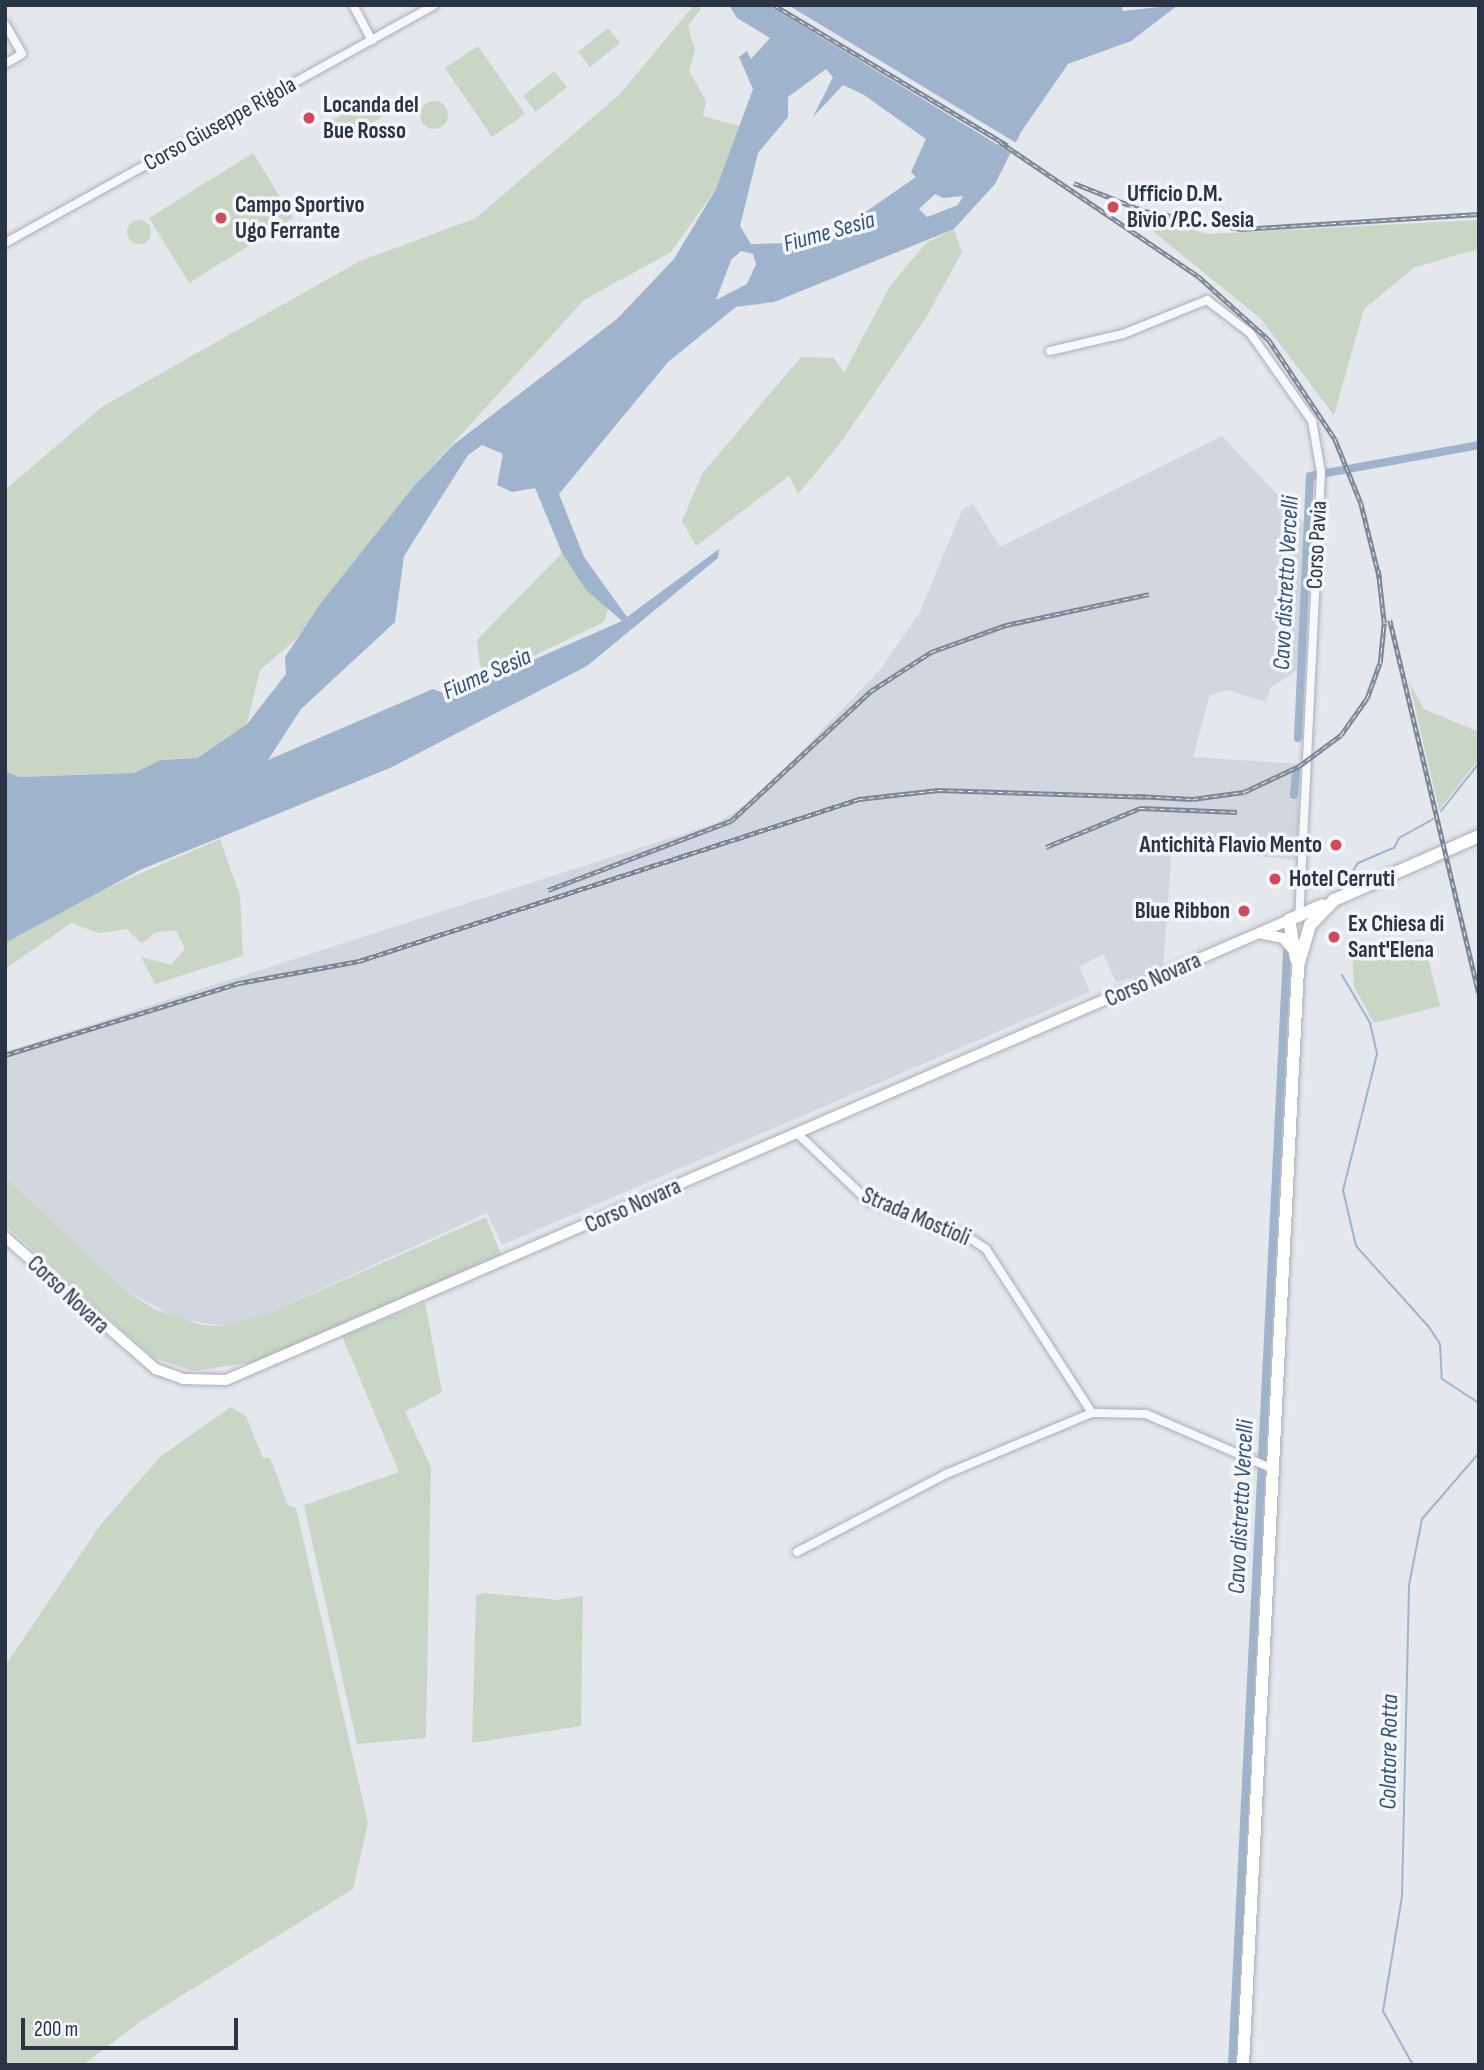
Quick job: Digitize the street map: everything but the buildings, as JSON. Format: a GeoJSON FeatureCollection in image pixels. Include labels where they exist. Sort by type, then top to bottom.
{"type":"FeatureCollection","features":[{"type":"Feature","properties":{"kind":"main road","name":"Corso Novara"},"geometry":{"type":"LineString","coordinates":[[5,1237],[156,1369],[216,1381],[248,1374],[1479,836]]}},
{"type":"Feature","properties":{"kind":"main road"},"geometry":{"type":"LineString","coordinates":[[1299,947],[1334,900]]}},
{"type":"Feature","properties":{"kind":"main road"},"geometry":{"type":"LineString","coordinates":[[1243,2065],[1299,947],[1294,918]]}},
{"type":"Feature","properties":{"kind":"main road"},"geometry":{"type":"LineString","coordinates":[[1257,934],[1283,938],[1299,947]]}},
{"type":"Feature","properties":{"kind":"street"},"geometry":{"type":"LineString","coordinates":[[353,5],[372,40]]}},
{"type":"Feature","properties":{"kind":"street","name":"Corso Giuseppe Rigola"},"geometry":{"type":"LineString","coordinates":[[5,243],[433,5]]}},
{"type":"Feature","properties":{"kind":"street"},"geometry":{"type":"LineString","coordinates":[[5,24],[22,54],[5,64]]}},
{"type":"Feature","properties":{"kind":"street","name":"Corso Pavia"},"geometry":{"type":"LineString","coordinates":[[1050,351],[1214,302],[1250,333],[1297,396],[1319,438],[1320,476],[1294,918]]}},
{"type":"Feature","properties":{"kind":"street","name":"Strada Mostioli"},"geometry":{"type":"LineString","coordinates":[[798,1134],[868,1201],[963,1234],[985,1249],[1092,1413]]}},
{"type":"Feature","properties":{"kind":"street"},"geometry":{"type":"LineString","coordinates":[[797,1552],[946,1474],[1092,1413],[1146,1414],[1255,1466],[1271,1469]]}},
{"type":"Feature","properties":{"kind":"shaded area"},"geometry":{"type":"Polygon","coordinates":[[[1222,436],[1306,525],[1299,669],[1270,688],[1266,702],[1227,690],[1210,695],[1193,757],[1300,764],[1296,860],[1172,847],[1163,968],[1116,982],[1103,954],[1079,967],[1090,992],[502,1245],[487,1213],[269,1313],[224,1326],[179,1319],[126,1291],[5,1177],[5,1052],[717,823],[757,797],[880,670],[920,612],[962,510],[973,504],[1000,547],[1222,436]]]}},
{"type":"Feature","properties":{"kind":"green space"},"geometry":{"type":"Polygon","coordinates":[[[694,5],[701,9],[688,26],[695,51],[689,71],[706,101],[703,116],[740,126],[716,189],[671,252],[584,300],[415,485],[295,640],[260,670],[247,724],[196,758],[161,760],[134,773],[19,777],[5,771],[5,490],[103,406],[360,261],[476,218],[620,94],[694,5]]]}},
{"type":"Feature","properties":{"kind":"green space"},"geometry":{"type":"Polygon","coordinates":[[[608,28],[620,43],[590,67],[578,52],[608,28]]]}},
{"type":"Feature","properties":{"kind":"green space"},"geometry":{"type":"Polygon","coordinates":[[[478,46],[525,114],[492,137],[445,68],[478,46]]]}},
{"type":"Feature","properties":{"kind":"green space"},"geometry":{"type":"Polygon","coordinates":[[[554,71],[567,87],[536,112],[523,96],[554,71]]]}},
{"type":"Feature","properties":{"kind":"green space"},"geometry":{"type":"Polygon","coordinates":[[[370,97],[382,117],[345,140],[333,120],[370,97]]]}},
{"type":"Feature","properties":{"kind":"green space"},"geometry":{"type":"Polygon","coordinates":[[[434,101],[444,105],[448,115],[444,125],[434,129],[424,125],[420,115],[424,105],[434,101]]]}},
{"type":"Feature","properties":{"kind":"green space","name":"Campo Sportivo Ugo Ferrante"},"geometry":{"type":"Polygon","coordinates":[[[253,153],[293,218],[189,283],[149,218],[253,153]]]}},
{"type":"Feature","properties":{"kind":"green space"},"geometry":{"type":"Polygon","coordinates":[[[1129,212],[1208,234],[1479,220],[1479,249],[1415,267],[1364,309],[1334,415],[1260,318],[1129,212]]]}},
{"type":"Feature","properties":{"kind":"green space"},"geometry":{"type":"Polygon","coordinates":[[[139,220],[148,223],[151,232],[148,241],[139,244],[130,241],[127,232],[130,223],[139,220]]]}},
{"type":"Feature","properties":{"kind":"green space"},"geometry":{"type":"Polygon","coordinates":[[[954,229],[962,252],[927,316],[841,442],[798,494],[789,476],[696,546],[682,521],[702,474],[801,357],[834,358],[844,373],[890,286],[926,243],[954,229]]]}},
{"type":"Feature","properties":{"kind":"green space"},"geometry":{"type":"Polygon","coordinates":[[[562,553],[586,590],[609,606],[604,622],[482,681],[477,640],[562,553]]]}},
{"type":"Feature","properties":{"kind":"green space"},"geometry":{"type":"Polygon","coordinates":[[[1409,682],[1424,709],[1479,732],[1479,759],[1439,810],[1409,682]]]}},
{"type":"Feature","properties":{"kind":"green space"},"geometry":{"type":"Polygon","coordinates":[[[220,839],[240,896],[243,956],[155,984],[141,957],[171,965],[185,949],[176,930],[154,933],[142,944],[127,929],[99,933],[71,923],[5,969],[5,943],[93,894],[220,839]]]}},
{"type":"Feature","properties":{"kind":"green space"},"geometry":{"type":"Polygon","coordinates":[[[1423,939],[1440,1006],[1374,1023],[1354,987],[1352,952],[1423,939]]]}},
{"type":"Feature","properties":{"kind":"green space"},"geometry":{"type":"Polygon","coordinates":[[[5,1177],[126,1291],[154,1309],[202,1325],[224,1326],[269,1313],[486,1217],[501,1254],[265,1360],[194,1371],[154,1358],[5,1225],[5,1177]]]}},
{"type":"Feature","properties":{"kind":"green space"},"geometry":{"type":"Polygon","coordinates":[[[425,1303],[442,1392],[405,1412],[431,1467],[426,1738],[357,1744],[304,1505],[399,1472],[342,1336],[425,1303]]]}},
{"type":"Feature","properties":{"kind":"green space"},"geometry":{"type":"Polygon","coordinates":[[[231,1407],[246,1416],[263,1458],[270,1458],[288,1505],[296,1508],[368,1823],[353,1889],[144,2019],[83,2065],[5,2065],[5,1666],[101,1524],[161,1456],[231,1407]]]}},
{"type":"Feature","properties":{"kind":"green space"},"geometry":{"type":"Polygon","coordinates":[[[485,1593],[557,1600],[583,1596],[581,1726],[472,1743],[476,1595],[485,1593]]]}},
{"type":"Feature","properties":{"kind":"water","name":"Fiume Sesia"},"geometry":{"type":"Polygon","coordinates":[[[729,5],[1121,5],[1123,11],[1178,5],[1131,41],[1068,64],[1021,132],[995,184],[954,229],[774,302],[736,307],[668,362],[559,494],[584,557],[627,617],[719,549],[718,558],[587,666],[390,768],[140,870],[5,943],[5,771],[19,777],[134,773],[161,760],[197,758],[247,724],[286,674],[285,657],[321,603],[415,485],[453,445],[617,319],[674,259],[716,189],[753,89],[739,57],[747,51],[751,59],[770,38],[737,18],[729,5]],[[826,69],[788,97],[788,117],[758,153],[740,226],[751,244],[791,243],[861,215],[916,177],[911,172],[926,139],[864,95],[843,85],[813,117],[833,77],[826,69]],[[935,194],[919,209],[927,217],[958,205],[963,196],[943,198],[935,194]],[[741,251],[731,260],[716,300],[747,284],[756,264],[753,254],[741,251]],[[482,445],[468,455],[404,556],[395,622],[301,709],[268,760],[433,689],[451,696],[622,621],[586,590],[562,553],[535,488],[512,492],[497,485],[503,454],[482,445]]]}},
{"type":"Feature","properties":{"kind":"pier"},"geometry":{"type":"Polygon","coordinates":[[[768,5],[788,5],[1018,144],[1013,154],[768,5]]]}},
{"type":"Feature","properties":{"kind":"waterway","name":"Cavo distretto Vercelli"},"geometry":{"type":"LineString","coordinates":[[1298,738],[1310,476],[1479,445]]}},
{"type":"Feature","properties":{"kind":"waterway"},"geometry":{"type":"LineString","coordinates":[[1441,811],[1479,763]]}},
{"type":"Feature","properties":{"kind":"waterway","name":"Cavo distretto Vercelli"},"geometry":{"type":"LineString","coordinates":[[1294,795],[1296,771]]}},
{"type":"Feature","properties":{"kind":"waterway"},"geometry":{"type":"LineString","coordinates":[[1341,890],[1358,863],[1394,848],[1399,838],[1433,819]]}},
{"type":"Feature","properties":{"kind":"waterway","name":"Cavo distretto Vercelli"},"geometry":{"type":"LineString","coordinates":[[1232,2065],[1287,951]]}},
{"type":"Feature","properties":{"kind":"waterway"},"geometry":{"type":"LineString","coordinates":[[1342,975],[1370,1023],[1377,1054],[1343,1190],[1356,1246],[1429,1327],[1440,1344],[1442,1379],[1479,1403]]}},
{"type":"Feature","properties":{"kind":"waterway","name":"Colatore Rotta"},"geometry":{"type":"LineString","coordinates":[[1413,2065],[1383,2011],[1402,1896],[1409,1585],[1422,1519],[1479,1453]]}},
{"type":"Feature","properties":{"kind":"railway"},"geometry":{"type":"LineString","coordinates":[[774,5],[1007,145]]}},
{"type":"Feature","properties":{"kind":"railway"},"geometry":{"type":"LineString","coordinates":[[1000,142],[1198,276],[1269,340],[1335,439],[1361,503],[1380,579]]}},
{"type":"Feature","properties":{"kind":"railway"},"geometry":{"type":"LineString","coordinates":[[1074,183],[1144,211],[1241,229],[1479,214]]}},
{"type":"Feature","properties":{"kind":"railway"},"geometry":{"type":"LineString","coordinates":[[1136,796],[1193,799],[1244,792],[1299,766],[1341,735],[1367,698],[1380,663],[1384,623],[1378,570]]}},
{"type":"Feature","properties":{"kind":"railway"},"geometry":{"type":"LineString","coordinates":[[548,890],[731,821],[871,691],[931,652],[1006,625],[1149,594]]}},
{"type":"Feature","properties":{"kind":"railway"},"geometry":{"type":"LineString","coordinates":[[1390,620],[1479,993]]}},
{"type":"Feature","properties":{"kind":"railway"},"geometry":{"type":"LineString","coordinates":[[5,1055],[239,983],[359,961],[859,799],[938,790],[1145,797]]}},
{"type":"Feature","properties":{"kind":"railway"},"geometry":{"type":"LineString","coordinates":[[1046,847],[1140,808],[1237,812]]}},
{"type":"Feature","properties":{"kind":"place","name":"Locanda del Bue Rosso"},"geometry":{"type":"Point","coordinates":[309,118]}},
{"type":"Feature","properties":{"kind":"place","name":"Ufficio D.M. Bivio /P.C. Sesia"},"geometry":{"type":"Point","coordinates":[1113,207]}},
{"type":"Feature","properties":{"kind":"place","name":"Campo Sportivo Ugo Ferrante"},"geometry":{"type":"Point","coordinates":[221,218]}},
{"type":"Feature","properties":{"kind":"place","name":"Antichità Flavio Mento"},"geometry":{"type":"Point","coordinates":[1336,845]}},
{"type":"Feature","properties":{"kind":"place","name":"Hotel Cerruti"},"geometry":{"type":"Point","coordinates":[1275,879]}},
{"type":"Feature","properties":{"kind":"place","name":"Blue Ribbon"},"geometry":{"type":"Point","coordinates":[1244,911]}},
{"type":"Feature","properties":{"kind":"place","name":"Ex Chiesa di Sant'Elena"},"geometry":{"type":"Point","coordinates":[1334,937]}}]}
